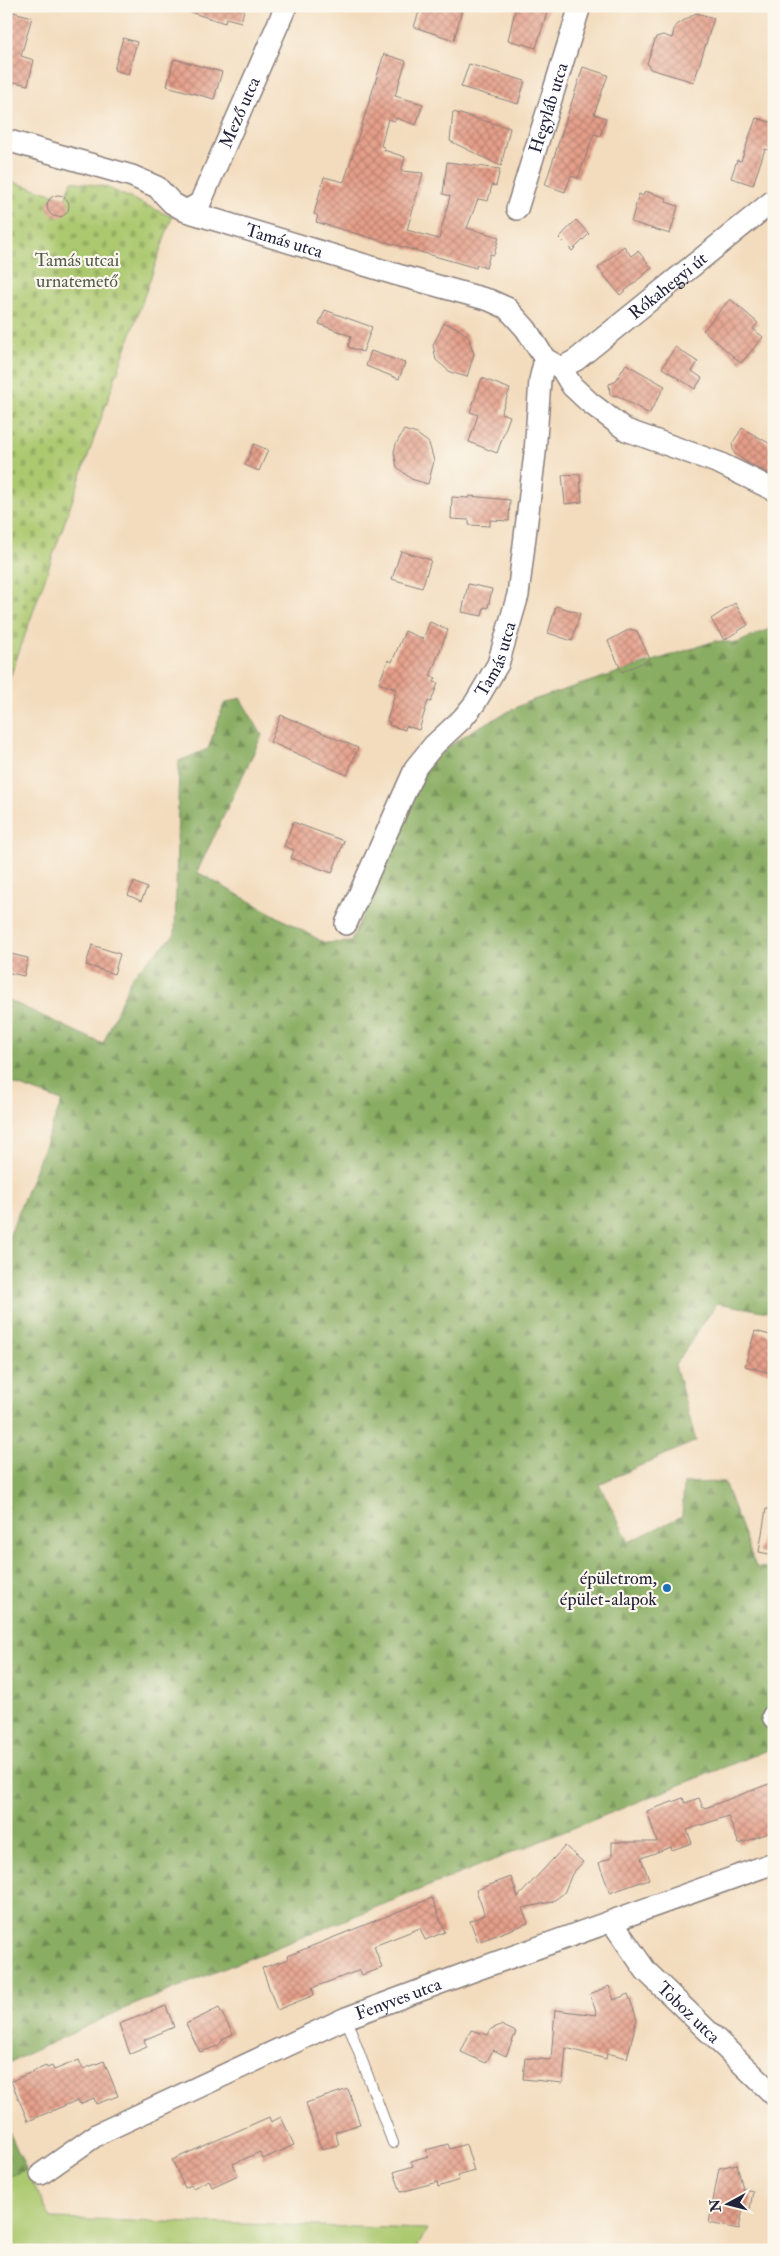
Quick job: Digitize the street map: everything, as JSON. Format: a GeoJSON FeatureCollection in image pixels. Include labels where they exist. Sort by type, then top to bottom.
{"type":"FeatureCollection","features":[{"type":"Feature","properties":{"kind":"street","name":"Mező utca"},"geometry":{"type":"LineString","coordinates":[[186,211],[200,204],[286,6]]}},
{"type":"Feature","properties":{"kind":"street","name":"Hegyláb utca"},"geometry":{"type":"LineString","coordinates":[[517,210],[580,6]]}},
{"type":"Feature","properties":{"kind":"street","name":"Tamás utca"},"geometry":{"type":"LineString","coordinates":[[6,140],[132,176],[157,187],[172,203],[186,211],[398,275],[489,300],[507,308],[518,318],[572,386],[589,402],[626,430],[718,463],[774,490]]}},
{"type":"Feature","properties":{"kind":"street","name":"Rókahegyi út"},"geometry":{"type":"LineString","coordinates":[[553,364],[576,360],[774,200]]}},
{"type":"Feature","properties":{"kind":"street","name":"Tamás utca"},"geometry":{"type":"LineString","coordinates":[[346,924],[416,767],[434,744],[462,720],[498,664],[518,595],[534,462],[540,380],[553,364]]}},
{"type":"Feature","properties":{"kind":"street","name":"Fenyves utca"},"geometry":{"type":"LineString","coordinates":[[41,2174],[98,2134],[346,2018],[478,1968],[774,1863]]}},
{"type":"Feature","properties":{"kind":"street","name":"Toboz utca"},"geometry":{"type":"LineString","coordinates":[[612,1922],[646,1971],[774,2095]]}},
{"type":"Feature","properties":{"kind":"lane"},"geometry":{"type":"LineString","coordinates":[[346,2018],[393,2143]]}},
{"type":"Feature","properties":{"kind":"green space","name":"Tamás utcai urnatemető"},"geometry":{"type":"Polygon","coordinates":[[[6,180],[66,198],[72,181],[106,187],[172,217],[7,686],[6,180]]]}},
{"type":"Feature","properties":{"kind":"green space"},"geometry":{"type":"Polygon","coordinates":[[[774,627],[774,1313],[717,1303],[675,1365],[696,1441],[599,1484],[629,1542],[682,1516],[684,1483],[724,1482],[756,1567],[774,1569],[774,1742],[767,1750],[126,2008],[6,2064],[6,1244],[62,1101],[6,1081],[6,999],[103,1044],[132,976],[175,934],[179,761],[208,749],[224,704],[240,698],[262,735],[197,872],[325,943],[351,942],[427,767],[448,747],[473,730],[527,702],[715,641],[737,643],[774,627]]]}},
{"type":"Feature","properties":{"kind":"green space"},"geometry":{"type":"Polygon","coordinates":[[[6,2125],[26,2169],[6,2178],[6,2125]]]}},
{"type":"Feature","properties":{"kind":"green space"},"geometry":{"type":"Polygon","coordinates":[[[26,2169],[51,2219],[427,2229],[416,2250],[6,2250],[6,2178],[26,2169]]]}},
{"type":"Feature","properties":{"kind":"building"},"geometry":{"type":"Polygon","coordinates":[[[184,6],[245,6],[241,22],[226,18],[225,23],[183,10],[184,6]]]}},
{"type":"Feature","properties":{"kind":"building"},"geometry":{"type":"Polygon","coordinates":[[[421,6],[463,6],[454,40],[414,27],[421,6]]]}},
{"type":"Feature","properties":{"kind":"building"},"geometry":{"type":"Polygon","coordinates":[[[516,6],[549,6],[536,48],[508,40],[516,6]]]}},
{"type":"Feature","properties":{"kind":"building"},"geometry":{"type":"Polygon","coordinates":[[[6,10],[32,17],[21,56],[34,60],[28,85],[14,82],[10,93],[6,93],[6,10]]]}},
{"type":"Feature","properties":{"kind":"building"},"geometry":{"type":"Polygon","coordinates":[[[696,13],[714,18],[694,82],[650,69],[647,63],[656,37],[663,35],[672,38],[675,26],[696,13]]]}},
{"type":"Feature","properties":{"kind":"building"},"geometry":{"type":"Polygon","coordinates":[[[123,38],[137,42],[128,74],[114,70],[123,38]]]}},
{"type":"Feature","properties":{"kind":"building"},"geometry":{"type":"Polygon","coordinates":[[[384,54],[406,61],[395,96],[423,104],[416,125],[396,118],[395,121],[388,119],[381,146],[384,147],[384,150],[405,157],[401,171],[423,173],[407,230],[439,239],[450,196],[443,194],[447,162],[500,169],[496,186],[492,185],[488,201],[478,199],[467,228],[499,237],[494,255],[490,254],[486,268],[477,265],[476,268],[316,222],[318,216],[314,214],[324,177],[344,182],[384,54]]]}},
{"type":"Feature","properties":{"kind":"building"},"geometry":{"type":"Polygon","coordinates":[[[174,59],[222,72],[214,99],[167,86],[174,59]]]}},
{"type":"Feature","properties":{"kind":"building"},"geometry":{"type":"Polygon","coordinates":[[[469,64],[525,81],[518,104],[461,87],[469,64]]]}},
{"type":"Feature","properties":{"kind":"building"},"geometry":{"type":"Polygon","coordinates":[[[583,67],[608,75],[594,114],[606,118],[600,136],[594,134],[578,178],[571,176],[565,192],[545,185],[583,67]]]}},
{"type":"Feature","properties":{"kind":"building"},"geometry":{"type":"Polygon","coordinates":[[[453,112],[510,128],[501,166],[450,141],[453,112]]]}},
{"type":"Feature","properties":{"kind":"building"},"geometry":{"type":"Polygon","coordinates":[[[756,118],[774,123],[774,137],[769,150],[765,149],[753,185],[731,178],[737,160],[741,161],[756,118]]]}},
{"type":"Feature","properties":{"kind":"building"},"geometry":{"type":"Polygon","coordinates":[[[645,191],[667,198],[666,202],[678,206],[670,234],[631,222],[639,194],[643,196],[645,191]]]}},
{"type":"Feature","properties":{"kind":"building"},"geometry":{"type":"Polygon","coordinates":[[[58,195],[66,198],[69,206],[66,214],[58,217],[50,214],[47,206],[50,198],[58,195]]]}},
{"type":"Feature","properties":{"kind":"building"},"geometry":{"type":"Polygon","coordinates":[[[576,220],[589,234],[572,251],[559,238],[576,220]]]}},
{"type":"Feature","properties":{"kind":"building"},"geometry":{"type":"Polygon","coordinates":[[[624,246],[631,256],[638,251],[652,268],[620,295],[598,268],[624,246]]]}},
{"type":"Feature","properties":{"kind":"building"},"geometry":{"type":"Polygon","coordinates":[[[730,299],[758,323],[753,329],[763,337],[741,363],[703,330],[730,299]]]}},
{"type":"Feature","properties":{"kind":"building"},"geometry":{"type":"Polygon","coordinates":[[[325,310],[372,327],[363,352],[348,347],[351,336],[319,324],[325,310]]]}},
{"type":"Feature","properties":{"kind":"building"},"geometry":{"type":"Polygon","coordinates":[[[444,323],[456,327],[468,336],[474,354],[467,377],[450,372],[436,360],[433,345],[444,323]]]}},
{"type":"Feature","properties":{"kind":"building"},"geometry":{"type":"Polygon","coordinates":[[[675,347],[698,362],[692,371],[702,378],[695,389],[662,368],[675,347]]]}},
{"type":"Feature","properties":{"kind":"building"},"geometry":{"type":"Polygon","coordinates":[[[371,351],[405,363],[399,379],[366,366],[371,351]]]}},
{"type":"Feature","properties":{"kind":"building"},"geometry":{"type":"Polygon","coordinates":[[[626,364],[665,386],[649,414],[618,396],[610,395],[609,384],[615,382],[626,364]]]}},
{"type":"Feature","properties":{"kind":"building"},"geometry":{"type":"Polygon","coordinates":[[[482,378],[510,389],[501,413],[510,416],[497,453],[469,442],[478,415],[470,412],[482,378]]]}},
{"type":"Feature","properties":{"kind":"building"},"geometry":{"type":"Polygon","coordinates":[[[742,428],[774,446],[774,476],[746,462],[734,453],[732,444],[742,428]]]}},
{"type":"Feature","properties":{"kind":"building"},"geometry":{"type":"Polygon","coordinates":[[[404,430],[417,434],[429,443],[434,461],[428,484],[411,479],[397,467],[394,452],[404,430]]]}},
{"type":"Feature","properties":{"kind":"building"},"geometry":{"type":"Polygon","coordinates":[[[254,444],[268,450],[259,471],[245,465],[254,444]]]}},
{"type":"Feature","properties":{"kind":"building"},"geometry":{"type":"Polygon","coordinates":[[[580,474],[582,502],[565,504],[562,475],[580,474]]]}},
{"type":"Feature","properties":{"kind":"building"},"geometry":{"type":"Polygon","coordinates":[[[469,496],[510,500],[509,521],[490,520],[490,526],[469,525],[469,520],[451,519],[452,497],[469,498],[469,496]]]}},
{"type":"Feature","properties":{"kind":"building"},"geometry":{"type":"Polygon","coordinates":[[[401,551],[431,560],[422,588],[392,579],[401,551]]]}},
{"type":"Feature","properties":{"kind":"building"},"geometry":{"type":"Polygon","coordinates":[[[468,584],[492,589],[488,608],[484,607],[482,616],[462,612],[468,584]]]}},
{"type":"Feature","properties":{"kind":"building"},"geometry":{"type":"Polygon","coordinates":[[[735,603],[748,625],[724,640],[711,619],[735,603]]]}},
{"type":"Feature","properties":{"kind":"building"},"geometry":{"type":"Polygon","coordinates":[[[556,606],[580,613],[572,641],[548,633],[556,606]]]}},
{"type":"Feature","properties":{"kind":"building"},"geometry":{"type":"Polygon","coordinates":[[[430,622],[448,630],[430,676],[436,678],[434,682],[438,683],[431,702],[428,701],[419,730],[406,726],[405,730],[389,725],[390,722],[387,721],[396,689],[379,683],[388,660],[392,662],[405,631],[423,639],[430,622]]]}},
{"type":"Feature","properties":{"kind":"building"},"geometry":{"type":"Polygon","coordinates":[[[630,629],[637,631],[650,659],[622,672],[608,641],[630,629]]]}},
{"type":"Feature","properties":{"kind":"building"},"geometry":{"type":"Polygon","coordinates":[[[281,715],[358,748],[347,775],[270,742],[281,715]]]}},
{"type":"Feature","properties":{"kind":"building"},"geometry":{"type":"Polygon","coordinates":[[[293,822],[344,841],[332,873],[291,858],[294,850],[284,846],[293,822]]]}},
{"type":"Feature","properties":{"kind":"building"},"geometry":{"type":"Polygon","coordinates":[[[134,882],[147,888],[141,901],[128,895],[134,882]]]}},
{"type":"Feature","properties":{"kind":"building"},"geometry":{"type":"Polygon","coordinates":[[[92,945],[120,954],[114,974],[86,965],[92,945]]]}},
{"type":"Feature","properties":{"kind":"building"},"geometry":{"type":"Polygon","coordinates":[[[6,953],[28,958],[24,976],[6,972],[6,953]]]}},
{"type":"Feature","properties":{"kind":"building"},"geometry":{"type":"Polygon","coordinates":[[[755,1331],[774,1336],[774,1374],[745,1366],[755,1331]]]}},
{"type":"Feature","properties":{"kind":"building"},"geometry":{"type":"Polygon","coordinates":[[[766,1509],[774,1509],[774,1555],[759,1552],[766,1509]]]}},
{"type":"Feature","properties":{"kind":"building"},"geometry":{"type":"Polygon","coordinates":[[[774,1782],[774,1831],[739,1844],[728,1816],[687,1830],[692,1843],[672,1850],[671,1847],[641,1858],[649,1879],[610,1893],[599,1863],[612,1857],[612,1842],[657,1842],[647,1811],[683,1798],[685,1803],[699,1798],[703,1808],[708,1807],[774,1782]]]}},
{"type":"Feature","properties":{"kind":"building"},"geometry":{"type":"Polygon","coordinates":[[[565,1846],[583,1862],[572,1874],[564,1893],[552,1902],[522,1908],[528,1923],[478,1942],[470,1921],[485,1915],[476,1890],[511,1877],[518,1897],[565,1846]]]}},
{"type":"Feature","properties":{"kind":"building"},"geometry":{"type":"Polygon","coordinates":[[[432,1898],[445,1932],[425,1940],[420,1928],[374,1946],[382,1968],[362,1975],[360,1970],[312,1988],[314,1995],[277,2010],[262,1968],[288,1959],[287,1956],[432,1898]]]}},
{"type":"Feature","properties":{"kind":"building"},"geometry":{"type":"Polygon","coordinates":[[[609,1986],[614,2000],[628,1994],[637,2019],[627,2058],[607,2053],[606,2059],[566,2048],[563,2083],[523,2079],[525,2058],[551,2060],[555,2010],[597,2015],[590,1994],[609,1986]]]}},
{"type":"Feature","properties":{"kind":"building"},"geometry":{"type":"Polygon","coordinates":[[[166,2006],[174,2027],[144,2040],[147,2047],[130,2054],[119,2024],[166,2006]]]}},
{"type":"Feature","properties":{"kind":"building"},"geometry":{"type":"Polygon","coordinates":[[[219,2008],[233,2034],[224,2038],[218,2046],[200,2052],[186,2024],[219,2008]]]}},
{"type":"Feature","properties":{"kind":"building"},"geometry":{"type":"Polygon","coordinates":[[[501,2025],[516,2032],[506,2056],[493,2050],[486,2063],[461,2052],[471,2030],[488,2035],[491,2029],[501,2025]]]}},
{"type":"Feature","properties":{"kind":"building"},"geometry":{"type":"Polygon","coordinates":[[[79,2060],[83,2069],[104,2061],[118,2096],[96,2104],[94,2098],[80,2104],[78,2100],[28,2121],[11,2081],[46,2066],[47,2068],[52,2066],[54,2070],[79,2060]]]}},
{"type":"Feature","properties":{"kind":"building"},"geometry":{"type":"Polygon","coordinates":[[[348,2089],[360,2124],[335,2132],[339,2145],[321,2149],[306,2103],[348,2089]]]}},
{"type":"Feature","properties":{"kind":"building"},"geometry":{"type":"Polygon","coordinates":[[[269,2117],[271,2122],[281,2117],[294,2145],[263,2159],[260,2152],[233,2164],[238,2175],[212,2187],[209,2180],[193,2188],[191,2185],[185,2188],[172,2160],[269,2117]]]}},
{"type":"Feature","properties":{"kind":"building"},"geometry":{"type":"Polygon","coordinates":[[[448,2144],[450,2149],[466,2144],[474,2171],[458,2176],[459,2180],[438,2187],[437,2182],[401,2192],[394,2172],[413,2166],[411,2161],[428,2156],[426,2150],[448,2144]]]}},
{"type":"Feature","properties":{"kind":"building"},"geometry":{"type":"Polygon","coordinates":[[[737,2164],[743,2189],[753,2191],[750,2209],[743,2208],[739,2229],[709,2223],[719,2168],[737,2164]]]}},
{"type":"Feature","properties":{"kind":"place","name":"épületrom, épület-alapok"},"geometry":{"type":"Point","coordinates":[667,1588]}}]}
